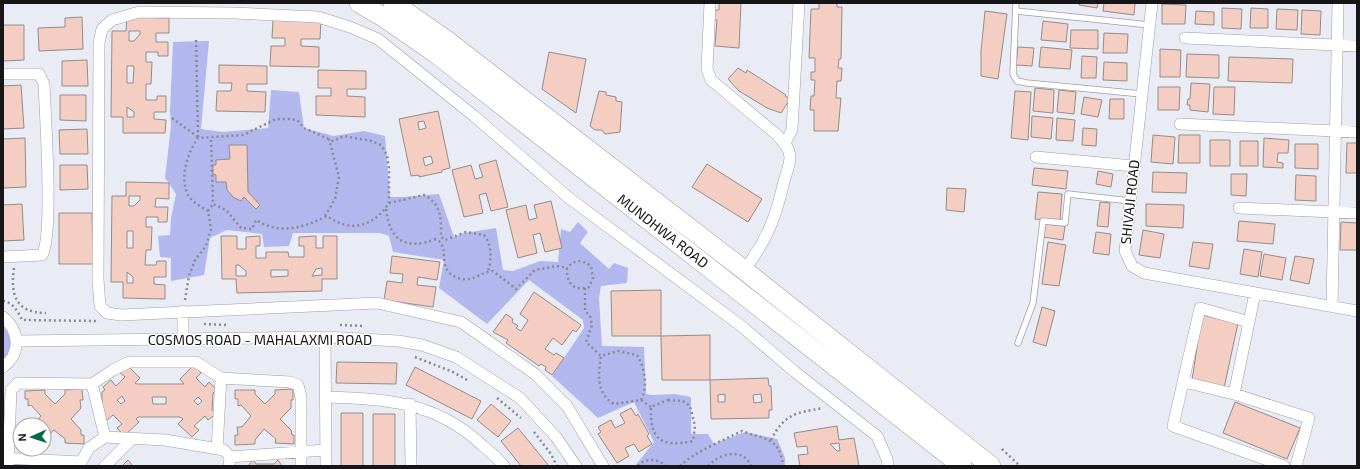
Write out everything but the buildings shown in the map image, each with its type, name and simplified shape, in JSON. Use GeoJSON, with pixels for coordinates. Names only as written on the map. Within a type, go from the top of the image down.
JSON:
{"type":"FeatureCollection","features":[{"type":"Feature","properties":{"kind":"highway","name":"MUNDHWA ROAD"},"geometry":{"type":"LineString","coordinates":[[359,3],[383,17],[435,53],[962,466]]}},
{"type":"Feature","properties":{"kind":"highway","name":"MUNDHWA ROAD"},"geometry":{"type":"LineString","coordinates":[[393,3],[445,39],[744,270],[991,466]]}},
{"type":"Feature","properties":{"kind":"highway"},"geometry":{"type":"LineString","coordinates":[[624,201],[635,186]]}},
{"type":"Feature","properties":{"kind":"street"},"geometry":{"type":"LineString","coordinates":[[710,3],[707,69],[711,80],[785,144],[790,157],[778,207],[769,232],[760,249],[744,270]]}},
{"type":"Feature","properties":{"kind":"street"},"geometry":{"type":"LineString","coordinates":[[785,144],[792,130],[799,3]]}},
{"type":"Feature","properties":{"kind":"street","name":"SHIVAJI ROAD"},"geometry":{"type":"LineString","coordinates":[[1152,3],[1125,252],[1132,266],[1144,273],[1357,311]]}},
{"type":"Feature","properties":{"kind":"street"},"geometry":{"type":"LineString","coordinates":[[1332,307],[1338,3]]}},
{"type":"Feature","properties":{"kind":"street"},"geometry":{"type":"LineString","coordinates":[[603,466],[567,406],[535,374],[461,322],[377,303],[121,315],[107,313],[100,306],[98,280],[98,51],[102,29],[112,20],[139,12],[318,17],[350,27],[378,39],[474,116],[569,198],[740,325],[877,436],[887,459],[888,466]]}},
{"type":"Feature","properties":{"kind":"street"},"geometry":{"type":"LineString","coordinates":[[1185,38],[1357,46]]}},
{"type":"Feature","properties":{"kind":"street"},"geometry":{"type":"LineString","coordinates":[[3,74],[39,74],[44,84],[48,208],[47,239],[45,250],[42,255],[3,257]]}},
{"type":"Feature","properties":{"kind":"street"},"geometry":{"type":"LineString","coordinates":[[1180,124],[1357,132]]}},
{"type":"Feature","properties":{"kind":"street"},"geometry":{"type":"LineString","coordinates":[[1036,157],[1134,166]]}},
{"type":"Feature","properties":{"kind":"street"},"geometry":{"type":"LineString","coordinates":[[1239,208],[1357,213]]}},
{"type":"Feature","properties":{"kind":"street"},"geometry":{"type":"LineString","coordinates":[[1234,394],[1255,293]]}},
{"type":"Feature","properties":{"kind":"street"},"geometry":{"type":"LineString","coordinates":[[1249,322],[1200,308],[1173,426],[1284,466]]}},
{"type":"Feature","properties":{"kind":"street"},"geometry":{"type":"LineString","coordinates":[[183,311],[183,339]]}},
{"type":"Feature","properties":{"kind":"street"},"geometry":{"type":"LineString","coordinates":[[3,317],[14,329],[17,341],[15,353],[10,361],[3,367]]}},
{"type":"Feature","properties":{"kind":"street"},"geometry":{"type":"LineString","coordinates":[[325,337],[326,466]]}},
{"type":"Feature","properties":{"kind":"street","name":"COSMOS ROAD - MAHALAXMI ROAD"},"geometry":{"type":"LineString","coordinates":[[17,341],[325,337],[398,341],[422,345],[456,357],[520,398],[556,437],[576,466]]}},
{"type":"Feature","properties":{"kind":"street"},"geometry":{"type":"LineString","coordinates":[[301,466],[301,452],[301,396],[298,385],[290,382],[221,378],[196,362],[129,362],[113,370],[92,384],[18,383],[11,390],[6,461],[81,464],[90,448],[105,437],[165,440],[224,450],[229,462],[301,452],[325,450]]}},
{"type":"Feature","properties":{"kind":"street"},"geometry":{"type":"LineString","coordinates":[[217,449],[221,378]]}},
{"type":"Feature","properties":{"kind":"street"},"geometry":{"type":"LineString","coordinates":[[1184,382],[1234,394],[1309,418],[1296,466]]}},
{"type":"Feature","properties":{"kind":"street"},"geometry":{"type":"LineString","coordinates":[[92,384],[105,437]]}},
{"type":"Feature","properties":{"kind":"street"},"geometry":{"type":"LineString","coordinates":[[326,397],[368,398],[410,404],[445,417],[474,437],[504,466]]}},
{"type":"Feature","properties":{"kind":"street"},"geometry":{"type":"LineString","coordinates":[[410,404],[410,466]]}},
{"type":"Feature","properties":{"kind":"street"},"geometry":{"type":"LineString","coordinates":[[105,466],[132,438]]}},
{"type":"Feature","properties":{"kind":"lane"},"geometry":{"type":"LineString","coordinates":[[1016,3],[1013,74],[1017,81],[1142,94]]}},
{"type":"Feature","properties":{"kind":"lane"},"geometry":{"type":"LineString","coordinates":[[1016,11],[1150,26]]}},
{"type":"Feature","properties":{"kind":"lane"},"geometry":{"type":"LineString","coordinates":[[1018,343],[1033,303],[1043,221],[1065,222],[1068,194],[1130,201]]}},
{"type":"Feature","properties":{"kind":"path"},"geometry":{"type":"LineString","coordinates":[[196,40],[198,138],[191,148],[185,170],[188,195],[195,203],[208,211]]}},
{"type":"Feature","properties":{"kind":"path"},"geometry":{"type":"LineString","coordinates":[[172,118],[198,138],[243,135],[276,119],[290,119],[296,120],[304,128],[332,141],[344,136],[371,141],[381,145],[387,155],[389,168],[389,203],[386,209],[377,218],[353,227],[338,224],[325,216]]}},
{"type":"Feature","properties":{"kind":"path"},"geometry":{"type":"LineString","coordinates":[[183,311],[189,276],[195,260],[206,246],[211,229],[208,211],[213,204],[211,137]]}},
{"type":"Feature","properties":{"kind":"path"},"geometry":{"type":"LineString","coordinates":[[213,204],[226,210],[241,228],[246,230],[252,229],[256,220],[271,227],[295,228],[308,225],[325,216],[335,199],[339,177],[329,139]]}},
{"type":"Feature","properties":{"kind":"path"},"geometry":{"type":"LineString","coordinates":[[389,203],[424,195],[433,200],[440,214],[441,237],[445,240],[466,232],[484,235],[489,241],[490,254],[488,271]]}},
{"type":"Feature","properties":{"kind":"path"},"geometry":{"type":"LineString","coordinates":[[386,209],[390,228],[396,236],[408,244],[421,243],[436,239],[441,241],[444,246],[444,262],[446,269],[454,276],[465,280],[471,280],[488,271],[494,271],[516,289],[536,270],[557,266],[566,268]]}},
{"type":"Feature","properties":{"kind":"path"},"geometry":{"type":"LineString","coordinates":[[577,261],[582,261],[591,266],[594,278],[589,287],[580,289],[572,286],[568,281],[566,268],[573,262],[577,261]]}},
{"type":"Feature","properties":{"kind":"path"},"geometry":{"type":"LineString","coordinates":[[15,264],[14,293],[22,306],[33,313],[46,313]]}},
{"type":"Feature","properties":{"kind":"path"},"geometry":{"type":"LineString","coordinates":[[585,288],[585,311],[592,319],[592,325],[586,342],[601,356]]}},
{"type":"Feature","properties":{"kind":"path"},"geometry":{"type":"LineString","coordinates":[[601,356],[618,351],[637,355],[641,362],[644,375],[644,395],[641,400]]}},
{"type":"Feature","properties":{"kind":"path"},"geometry":{"type":"LineString","coordinates":[[410,354],[453,372],[474,383]]}},
{"type":"Feature","properties":{"kind":"path"},"geometry":{"type":"LineString","coordinates":[[601,356],[598,375],[599,388],[610,402],[614,404],[641,400],[651,406]]}},
{"type":"Feature","properties":{"kind":"path"},"geometry":{"type":"LineString","coordinates":[[493,396],[527,422]]}},
{"type":"Feature","properties":{"kind":"path"},"geometry":{"type":"LineString","coordinates":[[668,400],[683,401],[690,406],[695,426],[693,441],[672,442],[659,439],[654,434],[651,426],[651,406],[668,400]]}},
{"type":"Feature","properties":{"kind":"path"},"geometry":{"type":"LineString","coordinates":[[771,440],[779,425],[789,417],[804,412],[837,405]]}},
{"type":"Feature","properties":{"kind":"path"},"geometry":{"type":"LineString","coordinates":[[531,429],[551,454],[557,466]]}},
{"type":"Feature","properties":{"kind":"path"},"geometry":{"type":"LineString","coordinates":[[680,466],[690,458],[714,444],[742,431],[771,440],[782,455],[783,466]]}},
{"type":"Feature","properties":{"kind":"path"},"geometry":{"type":"LineString","coordinates":[[1002,450],[1020,466]]}},
{"type":"Feature","properties":{"kind":"path"},"geometry":{"type":"LineString","coordinates":[[708,466],[719,457],[730,454],[739,454],[746,457],[751,466]]}},
{"type":"Feature","properties":{"kind":"path"},"geometry":{"type":"LineString","coordinates":[[638,466],[645,461],[652,460],[657,460],[666,466]]}},
{"type":"Feature","properties":{"kind":"shaded area"},"geometry":{"type":"Polygon","coordinates":[[[209,41],[201,129],[223,132],[268,128],[271,90],[299,92],[304,128],[334,136],[364,131],[385,136],[390,197],[439,194],[454,237],[464,233],[496,228],[503,270],[513,271],[540,261],[558,262],[561,229],[570,232],[578,222],[588,232],[580,243],[609,269],[614,263],[628,268],[627,283],[601,286],[599,298],[602,346],[644,347],[646,394],[675,394],[691,397],[691,434],[708,434],[714,444],[745,432],[777,439],[785,458],[785,466],[635,466],[654,442],[634,402],[598,418],[552,376],[584,328],[583,320],[529,280],[487,324],[439,288],[444,260],[393,252],[389,236],[380,233],[293,233],[289,246],[264,247],[262,234],[227,230],[210,238],[204,275],[171,281],[171,258],[160,257],[158,236],[170,235],[171,218],[176,194],[165,178],[171,126],[170,111],[173,42],[209,41]]]}},
{"type":"Feature","properties":{"kind":"shaded area"},"geometry":{"type":"Polygon","coordinates":[[[3,324],[10,337],[11,347],[7,356],[3,360],[3,324]]]}}]}
